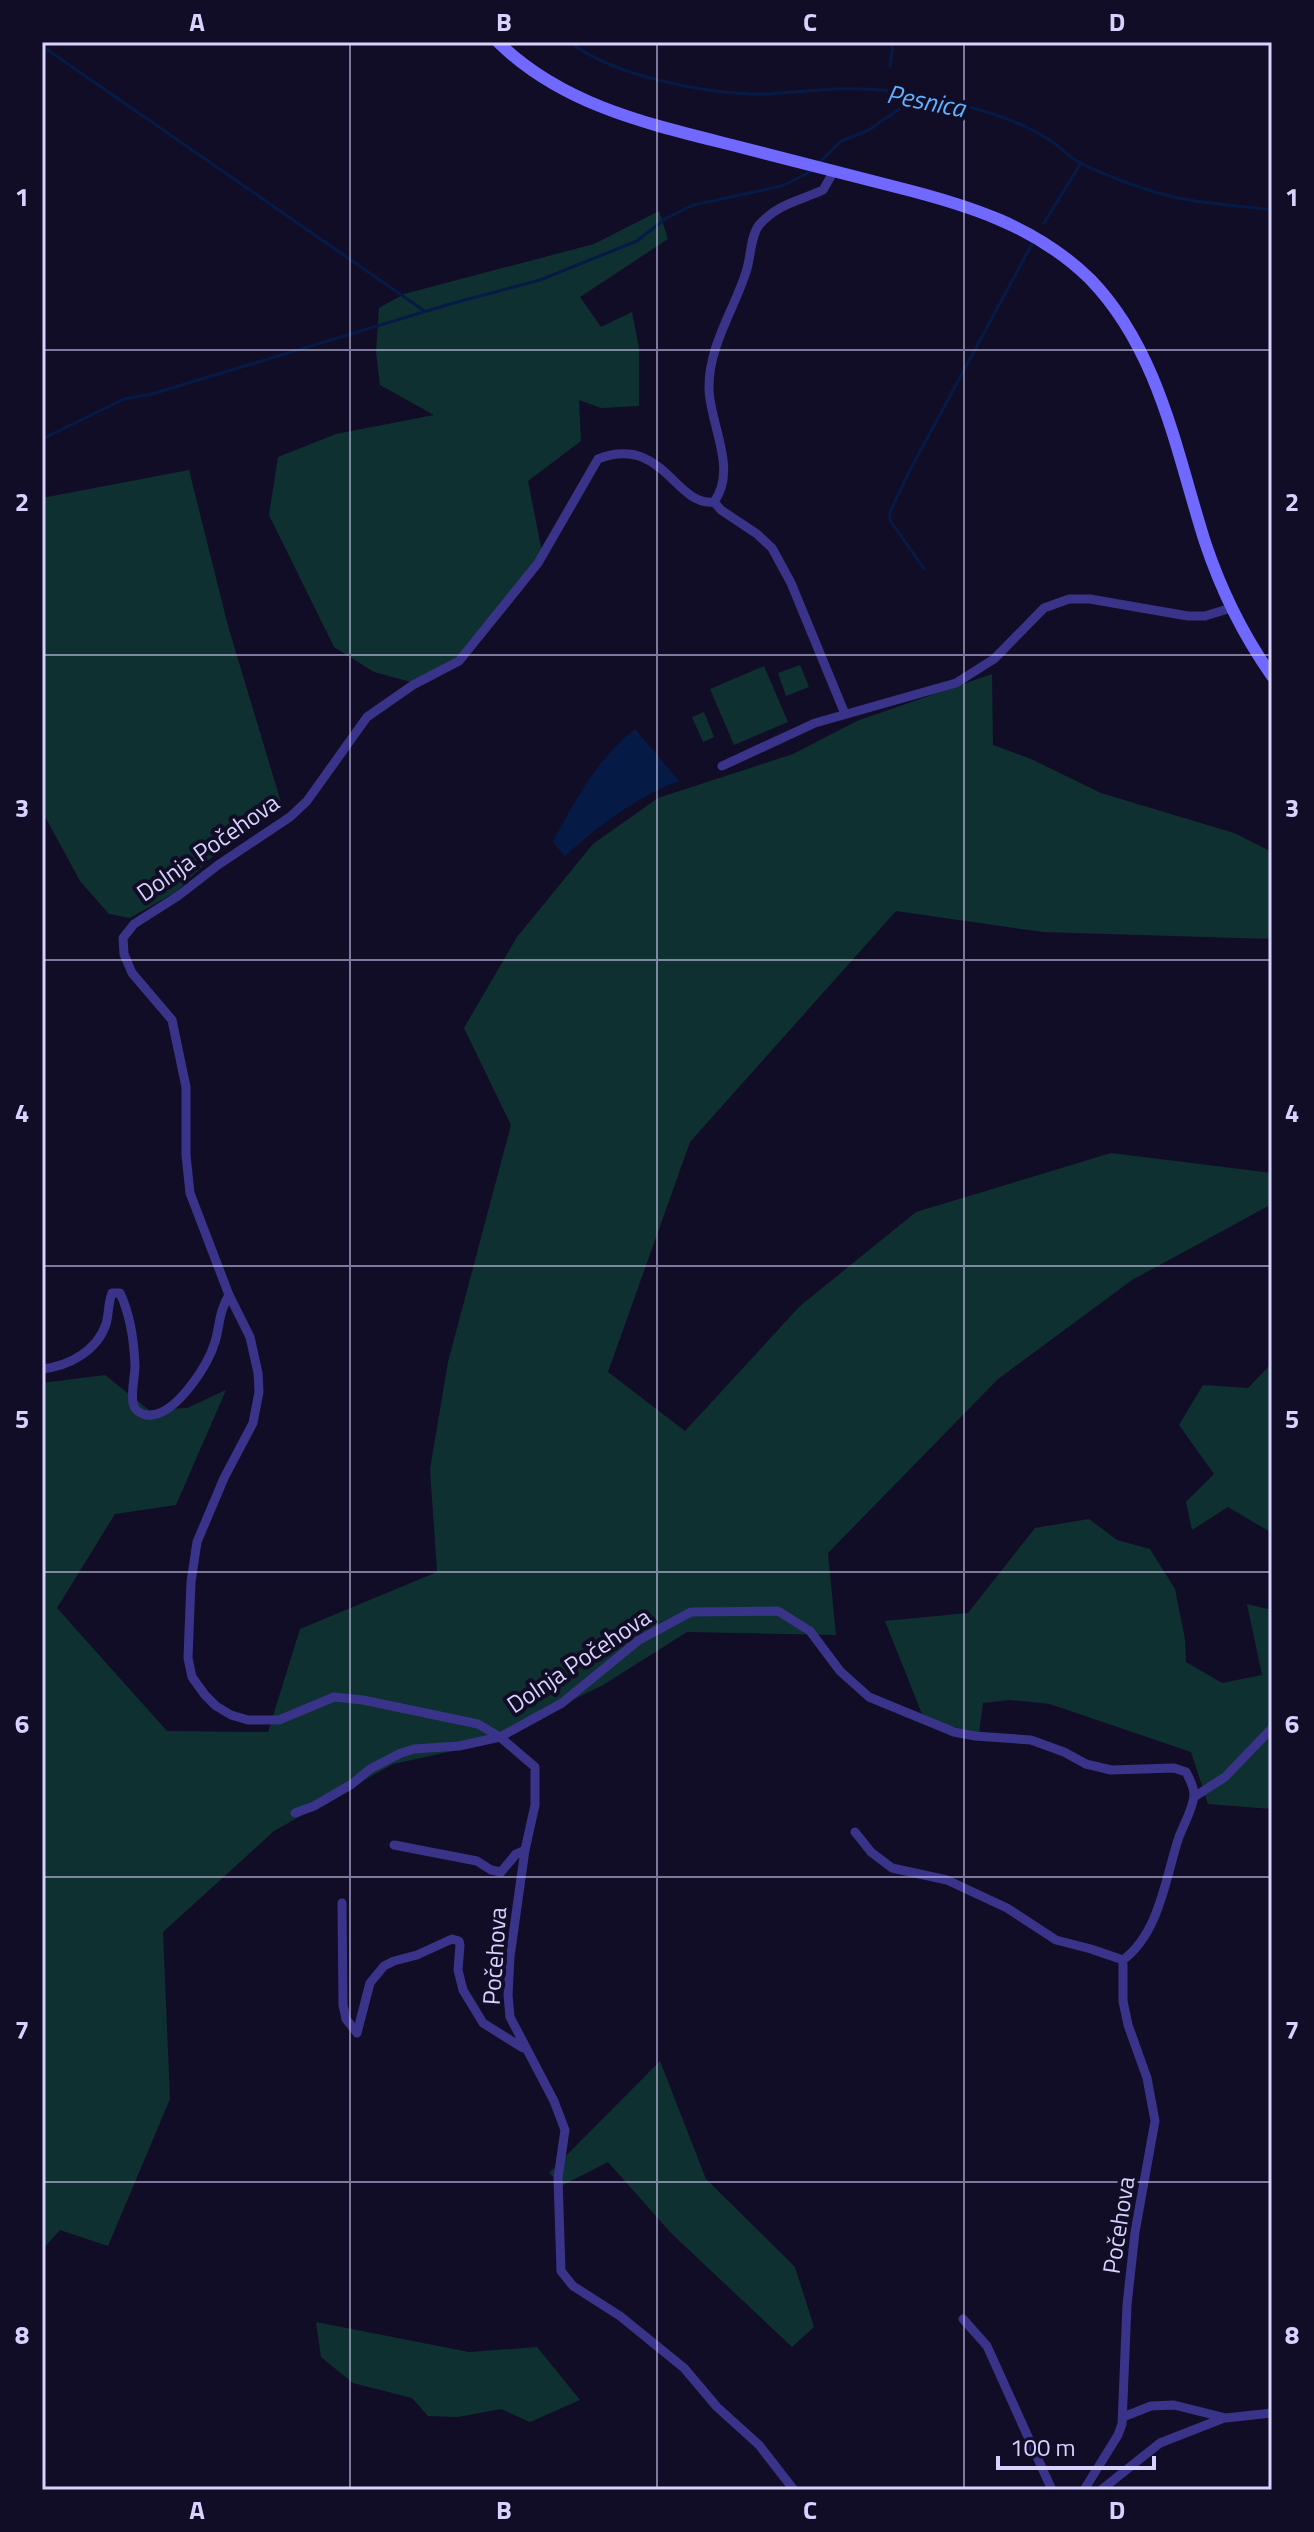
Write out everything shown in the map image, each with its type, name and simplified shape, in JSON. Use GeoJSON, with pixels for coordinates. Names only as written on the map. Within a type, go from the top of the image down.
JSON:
{"type":"FeatureCollection","features":[{"type":"Feature","properties":{"kind":"main road"},"geometry":{"type":"LineString","coordinates":[[498,42],[547,81],[603,109],[649,124],[949,201],[994,216],[1053,248],[1099,289],[1126,326],[1155,383],[1206,545],[1231,608],[1272,676]]}},
{"type":"Feature","properties":{"kind":"street"},"geometry":{"type":"LineString","coordinates":[[714,502],[723,471],[709,389],[711,370],[719,340],[747,269],[756,228],[779,207],[823,190],[827,169]]}},
{"type":"Feature","properties":{"kind":"street","name":"Dolnja Počehova"},"geometry":{"type":"LineString","coordinates":[[845,714],[791,583],[772,548],[714,502],[704,502],[659,466],[636,454],[614,453],[598,459],[538,563],[459,661],[413,685],[367,717],[307,801],[290,817],[134,924],[126,933],[124,954],[132,973],[172,1020],[186,1087],[186,1155],[190,1193],[229,1295],[250,1337],[259,1392],[253,1423],[224,1478],[197,1542],[191,1582],[188,1658],[192,1677],[216,1706],[248,1720],[279,1720],[334,1697],[478,1724],[500,1737],[562,1703],[639,1640],[691,1612],[778,1611],[810,1631],[840,1671],[869,1697],[954,1732],[1031,1740],[1086,1764],[1111,1770],[1174,1768],[1186,1772],[1194,1797]]}},
{"type":"Feature","properties":{"kind":"street"},"geometry":{"type":"LineString","coordinates":[[722,766],[815,723],[956,683],[994,659],[1044,608],[1069,599],[1090,599],[1188,616],[1205,616],[1231,608]]}},
{"type":"Feature","properties":{"kind":"street"},"geometry":{"type":"LineString","coordinates":[[42,1369],[71,1362],[99,1339],[107,1321],[112,1293],[120,1293],[130,1327],[135,1366],[135,1408],[140,1413],[150,1415],[163,1411],[186,1392],[206,1362],[215,1341],[220,1312],[229,1295]]}},
{"type":"Feature","properties":{"kind":"street"},"geometry":{"type":"LineString","coordinates":[[855,1832],[871,1852],[892,1868],[947,1880],[1007,1908],[1056,1940],[1123,1960],[1130,1955],[1151,1922],[1194,1797],[1208,1791],[1225,1777],[1272,1728]]}},
{"type":"Feature","properties":{"kind":"street"},"geometry":{"type":"LineString","coordinates":[[295,1813],[314,1806],[352,1784],[370,1769],[401,1753],[500,1737]]}},
{"type":"Feature","properties":{"kind":"street","name":"Počehova"},"geometry":{"type":"LineString","coordinates":[[500,1737],[535,1767],[537,1774],[508,1995],[510,2017],[554,2101],[565,2130],[558,2178],[562,2275],[573,2286],[620,2316],[684,2368],[717,2407],[759,2445],[794,2490]]}},
{"type":"Feature","properties":{"kind":"street","name":"Počehova"},"geometry":{"type":"LineString","coordinates":[[394,1845],[477,1861],[501,1872],[516,1854],[525,1850]]}},
{"type":"Feature","properties":{"kind":"street","name":"Počehova"},"geometry":{"type":"LineString","coordinates":[[342,1903],[343,2005],[346,2019],[357,2033],[370,1983],[384,1966],[452,1939],[459,1941],[460,1945],[458,1970],[463,1990],[483,2023],[518,2043],[533,2060]]}},
{"type":"Feature","properties":{"kind":"street","name":"Počehova"},"geometry":{"type":"LineString","coordinates":[[1084,2490],[1118,2435],[1123,2417],[1127,2305],[1135,2232],[1155,2121],[1147,2078],[1125,2013],[1123,1960]]}},
{"type":"Feature","properties":{"kind":"street"},"geometry":{"type":"LineString","coordinates":[[963,2319],[987,2346],[1052,2490]]}},
{"type":"Feature","properties":{"kind":"street"},"geometry":{"type":"LineString","coordinates":[[1123,2417],[1151,2406],[1174,2405],[1226,2418]]}},
{"type":"Feature","properties":{"kind":"street"},"geometry":{"type":"LineString","coordinates":[[1101,2490],[1160,2443],[1226,2418],[1272,2413]]}},
{"type":"Feature","properties":{"kind":"green space"},"geometry":{"type":"Polygon","coordinates":[[[659,211],[668,239],[580,297],[601,327],[632,312],[639,348],[639,406],[601,408],[579,400],[581,441],[528,481],[542,552],[457,658],[411,682],[374,672],[334,647],[269,515],[278,457],[336,434],[434,415],[380,385],[376,352],[379,308],[404,294],[594,244],[659,211]]]}},
{"type":"Feature","properties":{"kind":"green space"},"geometry":{"type":"Polygon","coordinates":[[[189,470],[228,626],[283,809],[212,857],[176,892],[130,918],[109,914],[80,881],[42,811],[42,498],[189,470]]]}},
{"type":"Feature","properties":{"kind":"green space"},"geometry":{"type":"Polygon","coordinates":[[[800,665],[809,687],[786,696],[778,673],[800,665]]]}},
{"type":"Feature","properties":{"kind":"green space"},"geometry":{"type":"Polygon","coordinates":[[[764,666],[788,722],[734,745],[710,689],[764,666]]]}},
{"type":"Feature","properties":{"kind":"green space"},"geometry":{"type":"Polygon","coordinates":[[[992,674],[993,745],[1031,759],[1101,793],[1234,833],[1272,852],[1272,939],[1043,932],[896,911],[690,1142],[608,1372],[685,1431],[800,1306],[916,1212],[1111,1153],[1272,1173],[1272,1204],[1132,1280],[998,1379],[828,1553],[836,1635],[687,1632],[603,1685],[481,1745],[393,1764],[274,1831],[163,1932],[170,2099],[108,2246],[60,2230],[42,2250],[42,1383],[105,1375],[149,1410],[187,1408],[226,1390],[176,1505],[115,1514],[57,1608],[167,1731],[268,1732],[300,1629],[437,1572],[430,1469],[448,1362],[511,1125],[464,1028],[517,937],[593,844],[658,798],[793,754],[857,721],[992,674]]]}},
{"type":"Feature","properties":{"kind":"green space"},"geometry":{"type":"Polygon","coordinates":[[[704,712],[714,737],[703,742],[692,717],[704,712]]]}},
{"type":"Feature","properties":{"kind":"green space"},"geometry":{"type":"Polygon","coordinates":[[[1272,1363],[1272,1533],[1228,1507],[1192,1530],[1186,1502],[1214,1474],[1179,1425],[1203,1385],[1248,1388],[1272,1363]]]}},
{"type":"Feature","properties":{"kind":"green space"},"geometry":{"type":"Polygon","coordinates":[[[1089,1519],[1117,1540],[1150,1549],[1175,1589],[1185,1639],[1186,1662],[1222,1683],[1262,1675],[1247,1604],[1272,1610],[1272,1809],[1208,1804],[1191,1752],[1050,1704],[1010,1700],[983,1703],[979,1733],[950,1726],[922,1714],[885,1621],[968,1613],[1035,1528],[1089,1519]]]}},
{"type":"Feature","properties":{"kind":"green space"},"geometry":{"type":"Polygon","coordinates":[[[660,2061],[706,2179],[795,2267],[814,2327],[792,2347],[671,2233],[608,2162],[563,2185],[549,2173],[660,2061]]]}},
{"type":"Feature","properties":{"kind":"green space"},"geometry":{"type":"Polygon","coordinates":[[[316,2322],[469,2352],[537,2347],[580,2400],[530,2422],[501,2409],[458,2417],[428,2416],[412,2398],[353,2383],[321,2357],[316,2322]]]}},
{"type":"Feature","properties":{"kind":"water"},"geometry":{"type":"Polygon","coordinates":[[[635,729],[679,781],[618,813],[565,856],[553,842],[570,811],[609,753],[635,729]]]}},
{"type":"Feature","properties":{"kind":"waterway","name":"Pesnica"},"geometry":{"type":"LineString","coordinates":[[570,42],[611,65],[664,82],[692,87],[767,94],[873,89],[950,102],[993,114],[1032,130],[1079,162],[1143,188],[1182,199],[1272,210]]}},
{"type":"Feature","properties":{"kind":"waterway"},"geometry":{"type":"LineString","coordinates":[[890,67],[893,42]]}},
{"type":"Feature","properties":{"kind":"waterway"},"geometry":{"type":"LineString","coordinates":[[42,46],[423,310]]}},
{"type":"Feature","properties":{"kind":"waterway"},"geometry":{"type":"LineString","coordinates":[[820,162],[841,141],[869,130],[918,96]]}},
{"type":"Feature","properties":{"kind":"waterway"},"geometry":{"type":"LineString","coordinates":[[1044,223],[1081,163]]}},
{"type":"Feature","properties":{"kind":"waterway"},"geometry":{"type":"LineString","coordinates":[[42,439],[124,399],[152,394],[540,280],[637,241],[665,219],[693,205],[782,186],[812,171]]}},
{"type":"Feature","properties":{"kind":"waterway"},"geometry":{"type":"LineString","coordinates":[[924,569],[890,520],[890,512],[1032,244]]}}]}
